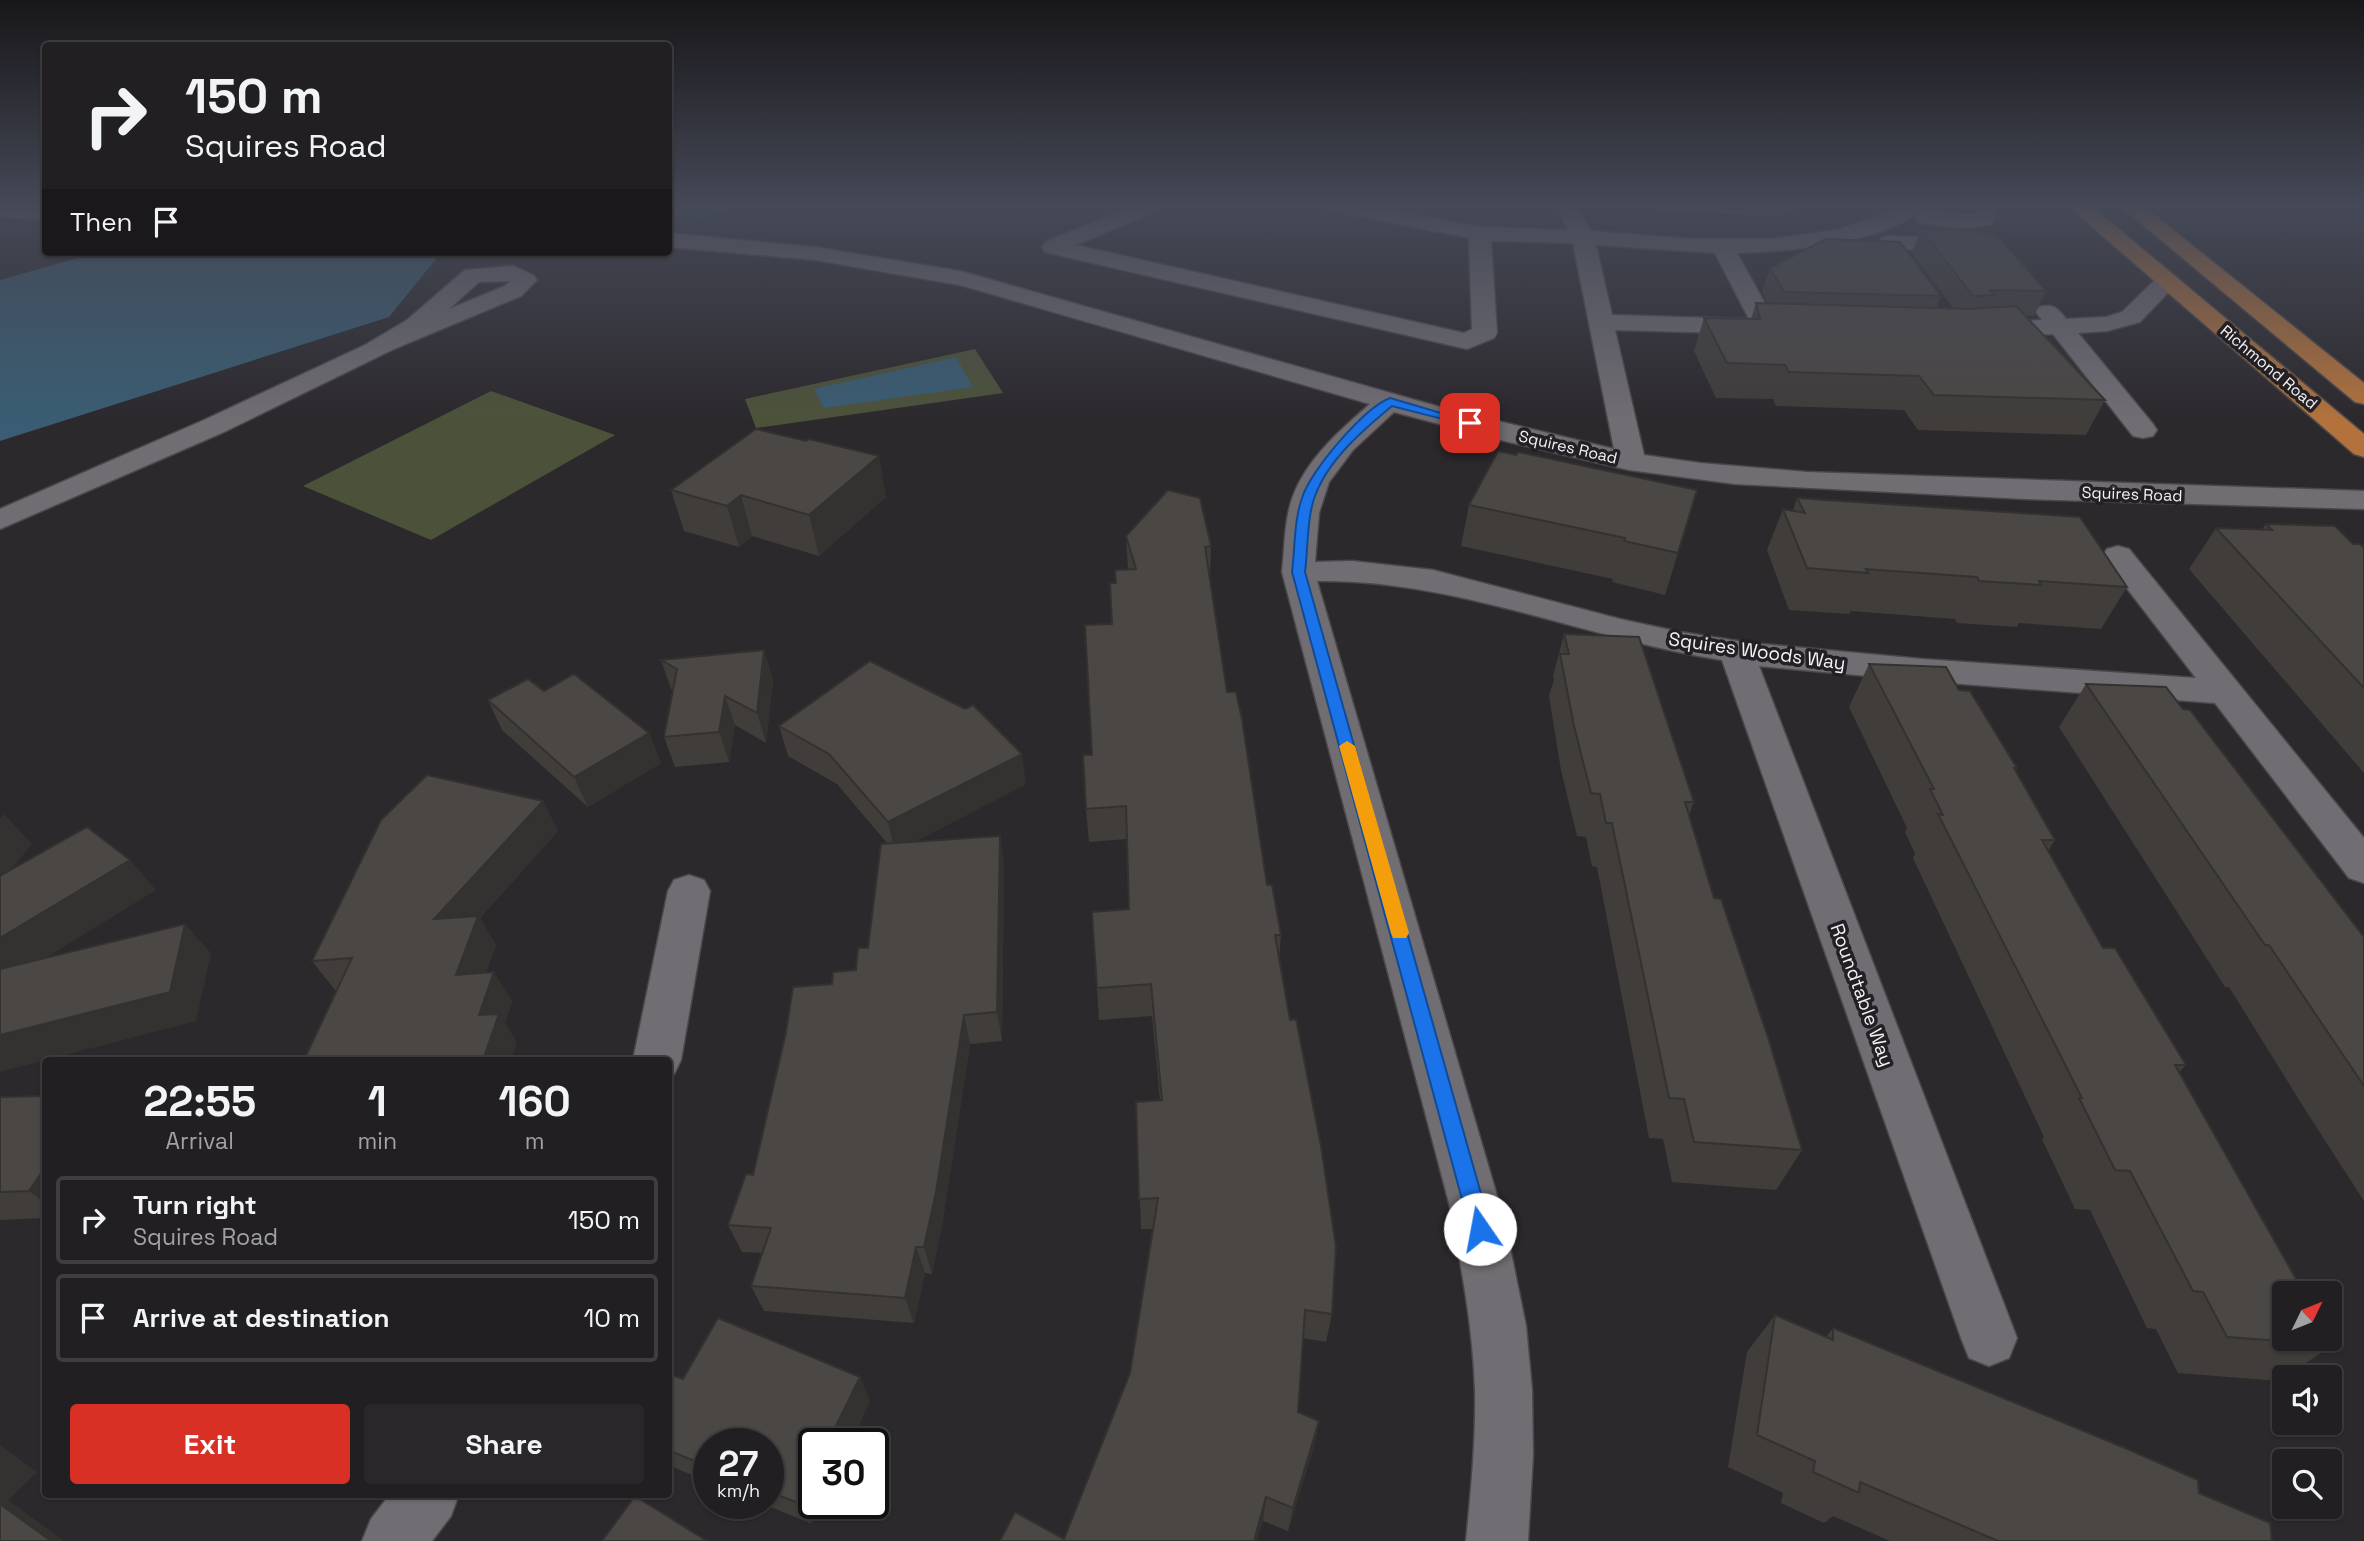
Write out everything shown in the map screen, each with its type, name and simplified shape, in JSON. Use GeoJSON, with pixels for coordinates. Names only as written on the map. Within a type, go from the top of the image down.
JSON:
{"type":"FeatureCollection","features":[{"type":"Feature","properties":{"kind":"highway","name":"Richmond Road"},"geometry":{"type":"LineString","coordinates":[[2162,277],[2360,441]]}},
{"type":"Feature","properties":{"kind":"highway","name":"Richmond Road"},"geometry":{"type":"LineString","coordinates":[[2217,277],[2364,396]]}},
{"type":"Feature","properties":{"kind":"street"},"geometry":{"type":"LineString","coordinates":[[387,343],[416,325],[471,277]]}},
{"type":"Feature","properties":{"kind":"street"},"geometry":{"type":"LineString","coordinates":[[0,520],[287,392],[387,343],[513,291],[524,280],[519,277]]}},
{"type":"Feature","properties":{"kind":"street","name":"Squires Road"},"geometry":{"type":"LineString","coordinates":[[950,277],[1255,360],[1390,402],[1550,443],[1696,472],[1767,478],[2071,492],[2364,500]]}},
{"type":"Feature","properties":{"kind":"street"},"geometry":{"type":"LineString","coordinates":[[1185,277],[1467,341],[1485,333],[1482,277]]}},
{"type":"Feature","properties":{"kind":"street"},"geometry":{"type":"LineString","coordinates":[[1591,277],[1630,461]]}},
{"type":"Feature","properties":{"kind":"street"},"geometry":{"type":"LineString","coordinates":[[1739,277],[1766,327]]}},
{"type":"Feature","properties":{"kind":"street"},"geometry":{"type":"LineString","coordinates":[[1967,331],[2108,324],[2131,317],[2167,281]]}},
{"type":"Feature","properties":{"kind":"street"},"geometry":{"type":"LineString","coordinates":[[2033,295],[2143,430]]}},
{"type":"Feature","properties":{"kind":"street"},"geometry":{"type":"LineString","coordinates":[[1601,322],[1793,327]]}},
{"type":"Feature","properties":{"kind":"street"},"geometry":{"type":"LineString","coordinates":[[1390,402],[1357,429],[1323,471],[1308,497],[1298,572],[1475,1203],[1491,1281],[1502,1369],[1504,1465],[1497,1541]]}},
{"type":"Feature","properties":{"kind":"street"},"geometry":{"type":"LineString","coordinates":[[2118,556],[2364,867]]}},
{"type":"Feature","properties":{"kind":"street","name":"Squires Woods Way"},"geometry":{"type":"LineString","coordinates":[[1298,572],[1352,571],[1433,580],[1618,629],[1736,652],[1922,670],[2052,677],[2223,692]]}},
{"type":"Feature","properties":{"kind":"street","name":"Roundtable Way"},"geometry":{"type":"LineString","coordinates":[[1736,652],[1989,1338]]}},
{"type":"Feature","properties":{"kind":"street"},"geometry":{"type":"LineString","coordinates":[[658,1057],[689,891]]}},
{"type":"Feature","properties":{"kind":"street"},"geometry":{"type":"LineString","coordinates":[[393,1541],[426,1498]]}},
{"type":"Feature","properties":{"kind":"green space"},"geometry":{"type":"Polygon","coordinates":[[[975,349],[1003,393],[756,428],[745,399],[975,349]]]}},
{"type":"Feature","properties":{"kind":"green space"},"geometry":{"type":"Polygon","coordinates":[[[491,391],[615,435],[431,540],[303,486],[491,391]]]}},
{"type":"Feature","properties":{"kind":"water"},"geometry":{"type":"Polygon","coordinates":[[[11,277],[421,277],[389,317],[0,441],[0,280],[11,277]]]}},
{"type":"Feature","properties":{"kind":"water"},"geometry":{"type":"Polygon","coordinates":[[[956,357],[973,387],[824,408],[814,389],[956,357]]]}},
{"type":"Feature","properties":{"kind":"building"},"geometry":{"type":"Polygon","coordinates":[[[1775,277],[1927,277],[1941,296],[1784,292],[1775,277]]]}},
{"type":"Feature","properties":{"kind":"building"},"geometry":{"type":"Polygon","coordinates":[[[1958,277],[2034,277],[2046,291],[1990,290],[1995,295],[1973,296],[1958,277]]]}},
{"type":"Feature","properties":{"kind":"building"},"geometry":{"type":"Polygon","coordinates":[[[1756,303],[1968,309],[2016,306],[2105,400],[1934,395],[1919,376],[1789,372],[1785,365],[1727,363],[1704,318],[1760,319],[1756,303]]]}},
{"type":"Feature","properties":{"kind":"building"},"geometry":{"type":"Polygon","coordinates":[[[756,429],[879,456],[809,515],[741,495],[727,506],[671,490],[756,429]]]}},
{"type":"Feature","properties":{"kind":"building"},"geometry":{"type":"Polygon","coordinates":[[[1498,451],[1516,455],[1518,452],[1697,490],[1678,553],[1624,541],[1625,538],[1469,505],[1498,451]]]}},
{"type":"Feature","properties":{"kind":"building"},"geometry":{"type":"Polygon","coordinates":[[[1168,490],[1200,498],[1211,546],[1205,547],[1227,692],[1236,692],[1242,719],[1267,885],[1272,885],[1281,935],[1275,935],[1290,1020],[1296,1019],[1321,1146],[1336,1247],[1332,1314],[1305,1310],[1298,1412],[1319,1421],[1293,1508],[1266,1497],[1254,1541],[1000,1541],[1015,1512],[1064,1539],[1130,1373],[1158,1198],[1139,1199],[1136,1102],[1162,1100],[1151,984],[1097,988],[1092,912],[1129,909],[1126,806],[1086,809],[1083,755],[1092,755],[1085,625],[1112,624],[1110,583],[1116,583],[1115,570],[1136,569],[1126,536],[1168,490]]]}},
{"type":"Feature","properties":{"kind":"building"},"geometry":{"type":"Polygon","coordinates":[[[1797,498],[2080,517],[2127,587],[2039,581],[2041,585],[1979,581],[1977,577],[1866,569],[1868,573],[1807,568],[1783,509],[1805,513],[1797,498]]]}},
{"type":"Feature","properties":{"kind":"building"},"geometry":{"type":"Polygon","coordinates":[[[2266,524],[2335,526],[2353,544],[2360,544],[2364,548],[2364,688],[2216,528],[2272,530],[2266,524]]]}},
{"type":"Feature","properties":{"kind":"building"},"geometry":{"type":"Polygon","coordinates":[[[1564,634],[1639,637],[1694,802],[1685,802],[1714,898],[1721,899],[1768,1037],[1802,1150],[1694,1142],[1684,1099],[1669,1098],[1612,823],[1606,823],[1600,794],[1591,793],[1574,726],[1560,654],[1569,654],[1564,634]]]}},
{"type":"Feature","properties":{"kind":"building"},"geometry":{"type":"Polygon","coordinates":[[[764,650],[757,713],[725,696],[719,732],[664,737],[677,669],[661,660],[764,650]]]}},
{"type":"Feature","properties":{"kind":"building"},"geometry":{"type":"Polygon","coordinates":[[[870,661],[965,709],[973,705],[1022,754],[888,822],[829,754],[779,726],[870,661]]]}},
{"type":"Feature","properties":{"kind":"building"},"geometry":{"type":"Polygon","coordinates":[[[1869,664],[1946,667],[1959,690],[1970,691],[2017,768],[2014,768],[2055,840],[2042,840],[2103,948],[2115,948],[2186,1065],[2175,1065],[2297,1281],[2272,1281],[2272,1340],[2227,1337],[2203,1292],[2193,1291],[2130,1171],[2115,1170],[2079,1098],[2082,1098],[1938,814],[1943,815],[1930,789],[1934,789],[1869,664]]]}},
{"type":"Feature","properties":{"kind":"building"},"geometry":{"type":"Polygon","coordinates":[[[574,674],[649,733],[574,777],[488,700],[528,679],[544,691],[574,674]]]}},
{"type":"Feature","properties":{"kind":"building"},"geometry":{"type":"Polygon","coordinates":[[[2086,684],[2166,687],[2183,709],[2190,710],[2364,937],[2364,1086],[2269,945],[2265,945],[2086,684]]]}},
{"type":"Feature","properties":{"kind":"building"},"geometry":{"type":"Polygon","coordinates":[[[427,775],[543,801],[434,919],[478,916],[456,975],[494,972],[479,1015],[499,1014],[484,1057],[305,1057],[352,958],[312,961],[381,820],[427,775]]]}},
{"type":"Feature","properties":{"kind":"building"},"geometry":{"type":"Polygon","coordinates":[[[87,827],[130,860],[0,938],[0,876],[87,827]]]}},
{"type":"Feature","properties":{"kind":"building"},"geometry":{"type":"Polygon","coordinates":[[[1000,836],[997,1012],[964,1015],[936,1192],[924,1247],[916,1247],[905,1298],[751,1286],[771,1228],[728,1225],[746,1174],[753,1175],[786,1032],[793,987],[832,984],[833,972],[856,970],[858,948],[868,948],[881,844],[1000,836]]]}},
{"type":"Feature","properties":{"kind":"building"},"geometry":{"type":"Polygon","coordinates":[[[185,924],[170,992],[0,1035],[0,969],[185,924]]]}},
{"type":"Feature","properties":{"kind":"building"},"geometry":{"type":"Polygon","coordinates":[[[42,1096],[42,1172],[29,1191],[0,1192],[0,1097],[42,1096]]]}},
{"type":"Feature","properties":{"kind":"building"},"geometry":{"type":"Polygon","coordinates":[[[1775,1315],[1833,1340],[1833,1328],[2198,1480],[2199,1493],[2270,1523],[2272,1541],[1998,1541],[1860,1482],[1859,1493],[1813,1472],[1815,1461],[1757,1435],[1775,1315]]]}},
{"type":"Feature","properties":{"kind":"building"},"geometry":{"type":"Polygon","coordinates":[[[718,1318],[860,1377],[835,1428],[798,1428],[798,1503],[784,1497],[784,1428],[693,1428],[693,1460],[672,1452],[672,1375],[683,1379],[718,1318]]]}},
{"type":"Feature","properties":{"kind":"building"},"geometry":{"type":"Polygon","coordinates":[[[634,1498],[638,1498],[707,1541],[602,1541],[634,1498]]]}},
{"type":"Feature","properties":{"kind":"building"},"geometry":{"type":"Polygon","coordinates":[[[0,1504],[51,1541],[0,1541],[0,1504]]]}},
{"type":"Feature","properties":{"kind":"slow traffic"},"geometry":{"type":"LineString","coordinates":[[1347,746],[1400,933]]}},
{"type":"Feature","properties":{"kind":"route"},"geometry":{"type":"LineString","coordinates":[[1470,423],[1390,402],[1357,429],[1323,471],[1308,497],[1298,572],[1475,1203],[1480,1229]]}}]}
